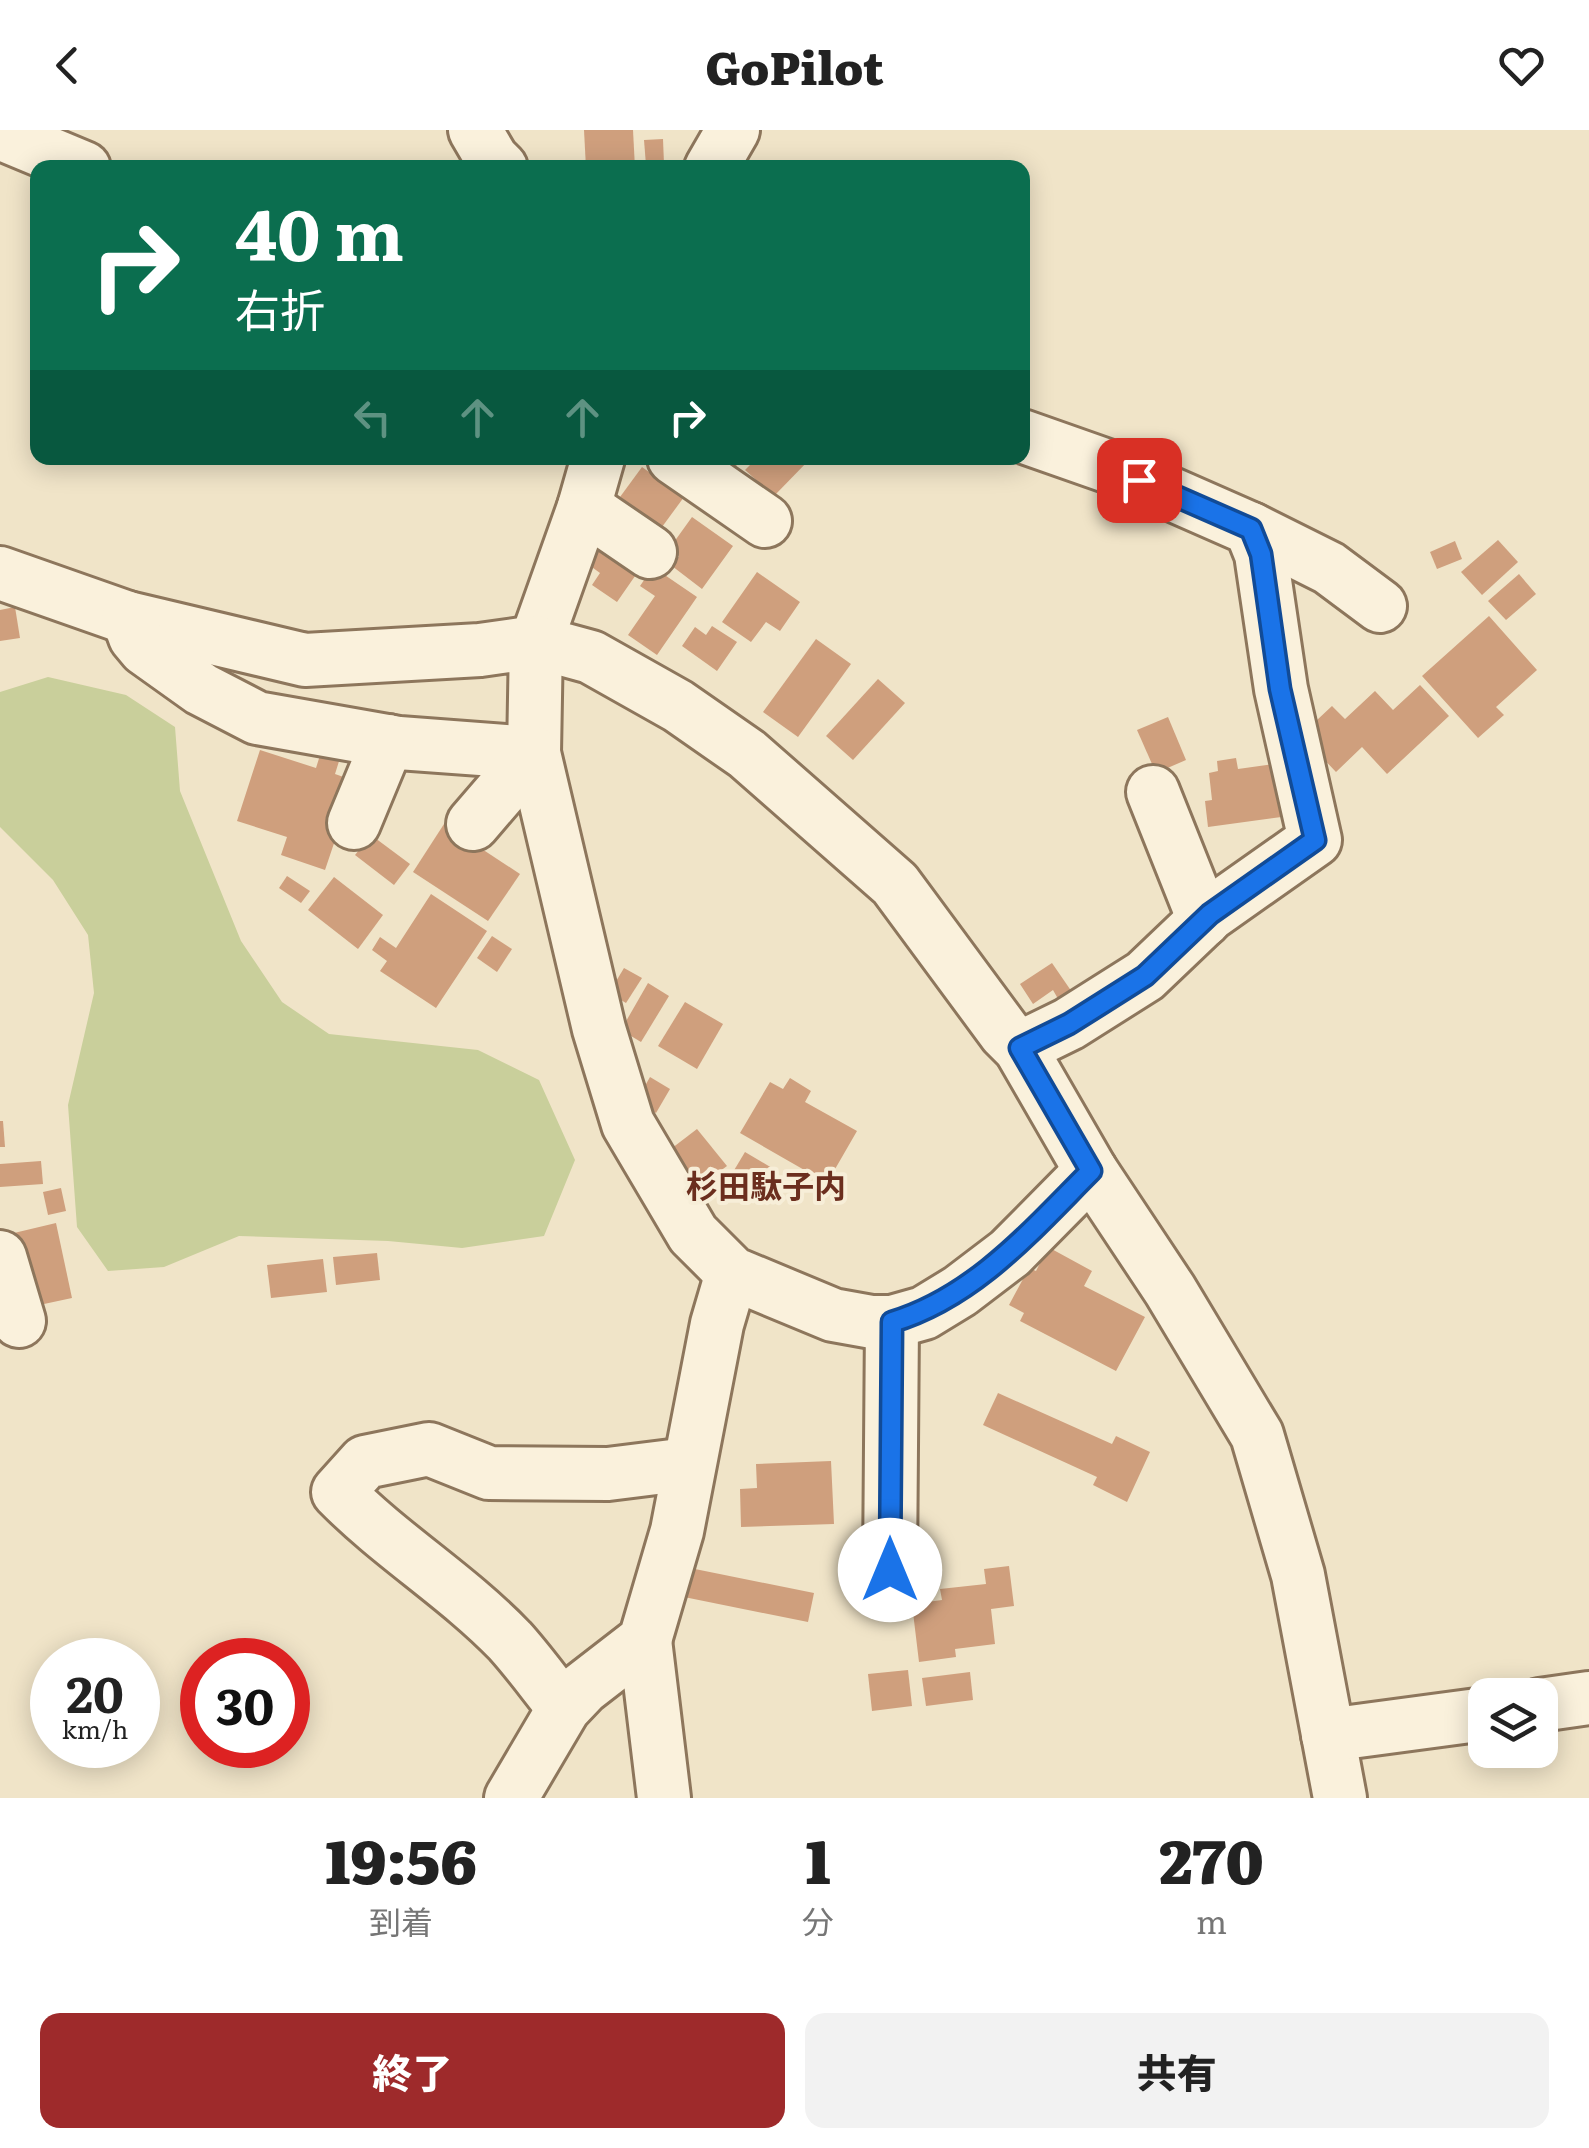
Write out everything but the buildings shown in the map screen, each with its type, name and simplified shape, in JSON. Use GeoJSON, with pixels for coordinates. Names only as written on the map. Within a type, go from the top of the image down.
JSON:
{"type":"FeatureCollection","features":[{"type":"Feature","properties":{"kind":"street"},"geometry":{"type":"LineString","coordinates":[[476,130],[493,160]]}},
{"type":"Feature","properties":{"kind":"street"},"geometry":{"type":"LineString","coordinates":[[715,160],[733,130]]}},
{"type":"Feature","properties":{"kind":"street"},"geometry":{"type":"LineString","coordinates":[[0,133],[65,160]]}},
{"type":"Feature","properties":{"kind":"street"},"geometry":{"type":"LineString","coordinates":[[1030,439],[1110,467],[1251,529],[1328,568],[1380,606]]}},
{"type":"Feature","properties":{"kind":"street"},"geometry":{"type":"LineString","coordinates":[[596,465],[536,642],[534,752],[594,1011],[628,1124],[693,1234],[732,1273],[833,1315],[892,1322],[924,1313],[985,1272],[1010,1253],[1091,1171]]}},
{"type":"Feature","properties":{"kind":"street"},"geometry":{"type":"LineString","coordinates":[[684,465],[766,521]]}},
{"type":"Feature","properties":{"kind":"street"},"geometry":{"type":"LineString","coordinates":[[584,507],[650,552]]}},
{"type":"Feature","properties":{"kind":"street"},"geometry":{"type":"LineString","coordinates":[[1020,1048],[1069,1024],[1145,976],[1204,920],[1315,840],[1280,689],[1261,554],[1251,529]]}},
{"type":"Feature","properties":{"kind":"street"},"geometry":{"type":"LineString","coordinates":[[0,574],[128,618],[305,660],[480,650],[536,642],[591,656],[678,706],[747,754],[895,884],[1005,1034],[1020,1048],[1091,1171],[1180,1306],[1256,1435],[1298,1575],[1340,1798]]}},
{"type":"Feature","properties":{"kind":"street"},"geometry":{"type":"LineString","coordinates":[[128,618],[145,649],[201,689],[257,718],[388,741],[534,752]]}},
{"type":"Feature","properties":{"kind":"street"},"geometry":{"type":"LineString","coordinates":[[354,824],[388,741]]}},
{"type":"Feature","properties":{"kind":"street"},"geometry":{"type":"LineString","coordinates":[[473,824],[534,752]]}},
{"type":"Feature","properties":{"kind":"street"},"geometry":{"type":"LineString","coordinates":[[1153,792],[1204,920]]}},
{"type":"Feature","properties":{"kind":"street"},"geometry":{"type":"LineString","coordinates":[[0,1257],[19,1321]]}},
{"type":"Feature","properties":{"kind":"street"},"geometry":{"type":"LineString","coordinates":[[664,1798],[645,1640],[677,1531],[716,1324],[732,1273]]}},
{"type":"Feature","properties":{"kind":"street"},"geometry":{"type":"LineString","coordinates":[[890,1570],[892,1322]]}},
{"type":"Feature","properties":{"kind":"street"},"geometry":{"type":"LineString","coordinates":[[564,1708],[510,1642],[460,1596],[375,1530],[338,1492],[364,1462],[429,1449],[489,1472],[608,1474],[688,1464]]}},
{"type":"Feature","properties":{"kind":"street"},"geometry":{"type":"LineString","coordinates":[[511,1798],[564,1708],[583,1688],[645,1640]]}},
{"type":"Feature","properties":{"kind":"street"},"geometry":{"type":"LineString","coordinates":[[1558,1703],[1589,1698]]}},
{"type":"Feature","properties":{"kind":"street"},"geometry":{"type":"LineString","coordinates":[[1328,1735],[1468,1716]]}},
{"type":"Feature","properties":{"kind":"green space"},"geometry":{"type":"Polygon","coordinates":[[[48,677],[126,695],[175,727],[180,791],[241,941],[282,1002],[329,1034],[478,1050],[539,1080],[575,1160],[544,1236],[462,1248],[388,1241],[239,1236],[164,1267],[108,1271],[77,1227],[68,1105],[94,993],[88,935],[53,880],[0,827],[0,692],[48,677]]]}},
{"type":"Feature","properties":{"kind":"district","name":"杉田駄子内"},"geometry":{"type":"Point","coordinates":[766,1184]}},
{"type":"Feature","properties":{"kind":"route"},"geometry":{"type":"LineString","coordinates":[[890,1570],[892,1322],[924,1313],[960,1291],[1010,1253],[1091,1171],[1020,1048],[1069,1024],[1145,976],[1210,914],[1315,840],[1280,689],[1261,554],[1251,529],[1139,480]]}}]}
